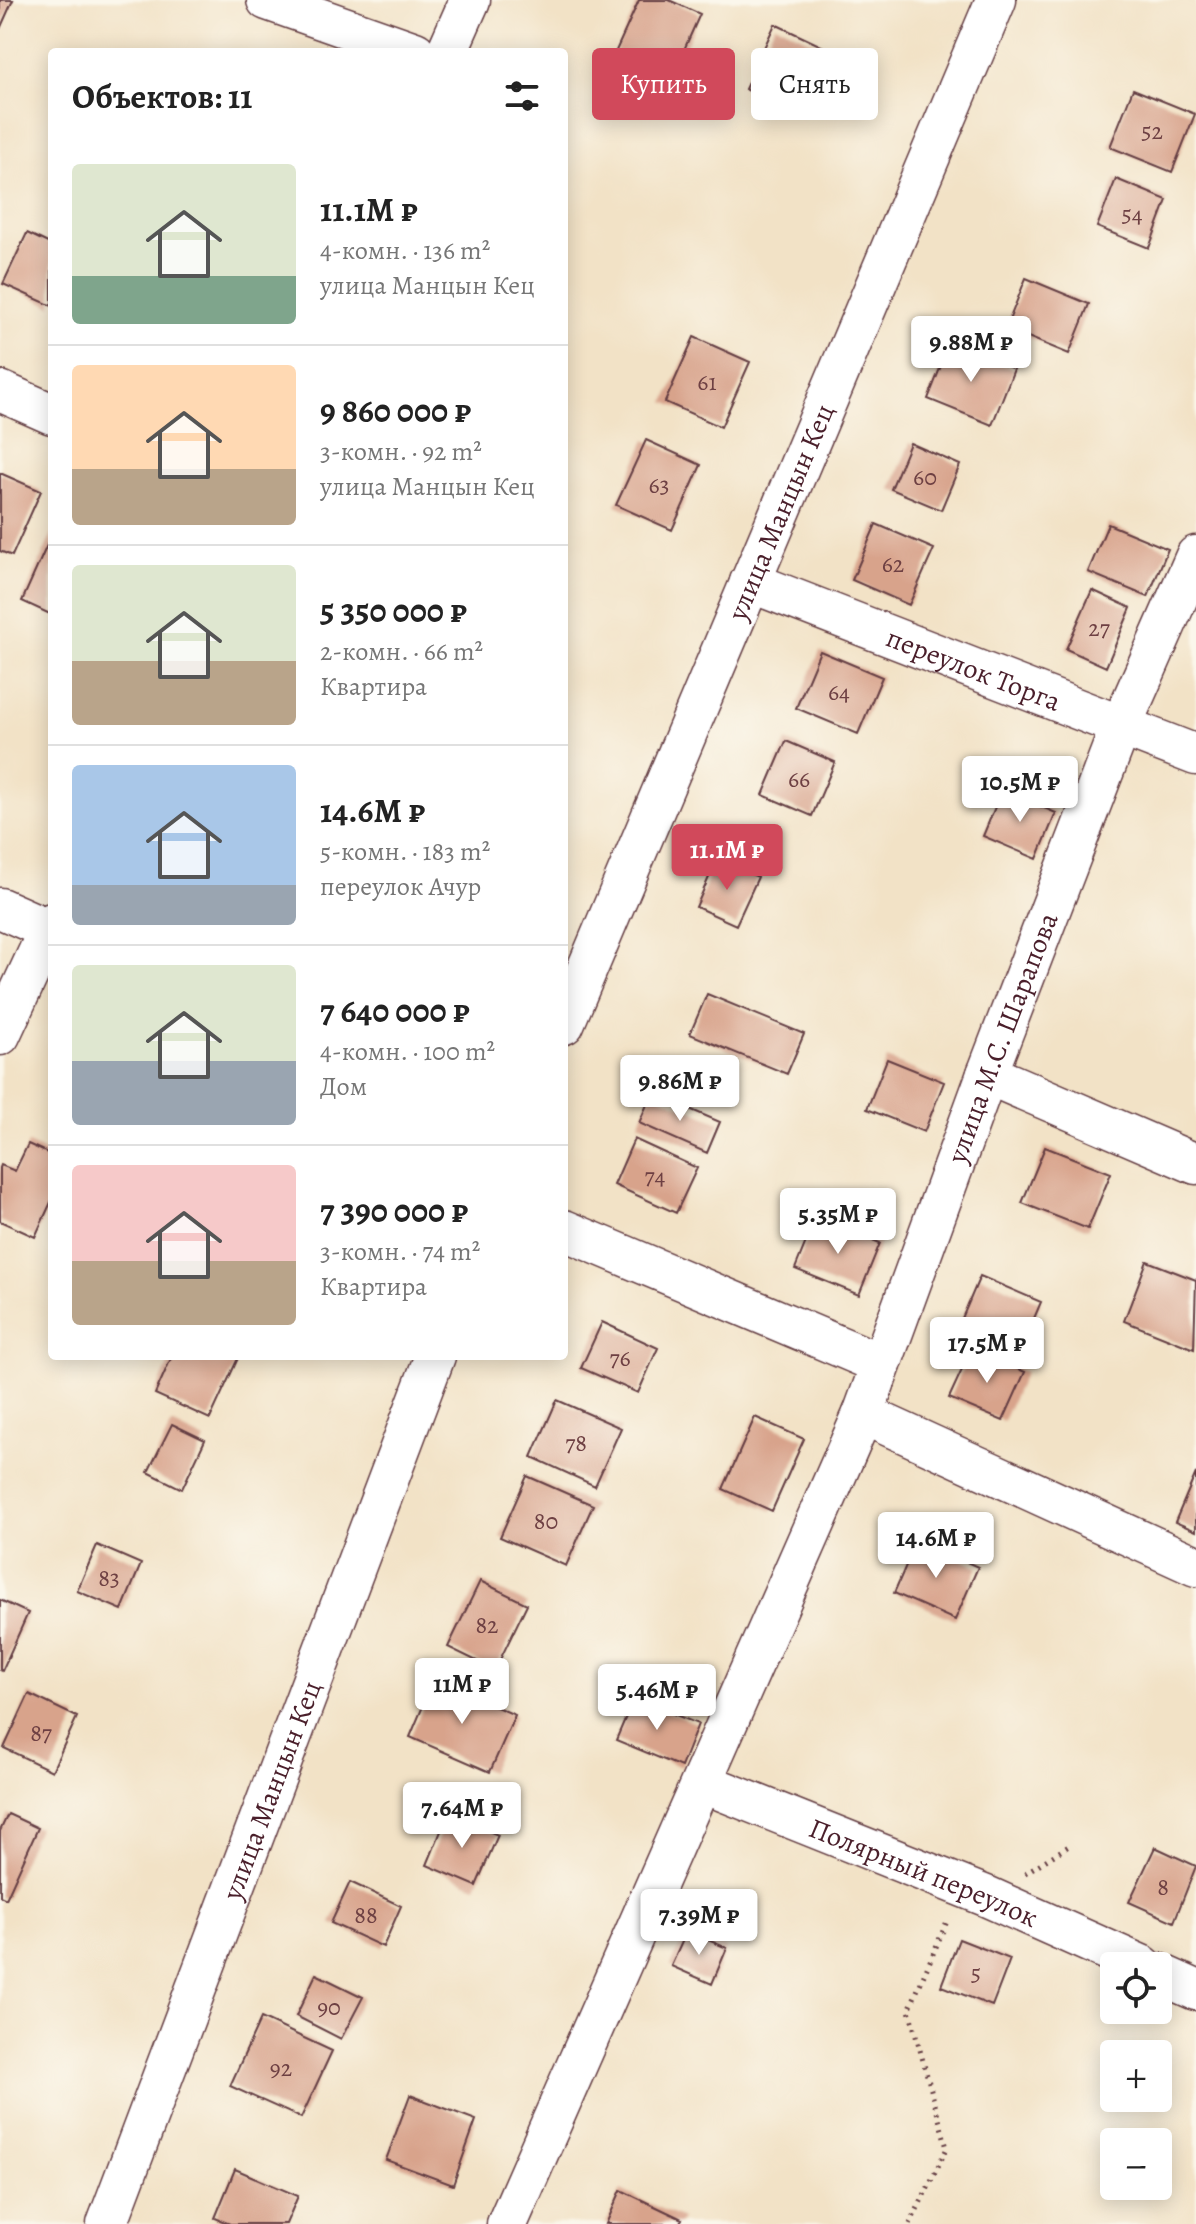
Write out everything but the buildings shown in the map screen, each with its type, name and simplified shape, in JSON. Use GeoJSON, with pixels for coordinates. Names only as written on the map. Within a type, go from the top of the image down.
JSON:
{"type":"FeatureCollection","features":[{"type":"Feature","properties":{"kind":"street"},"geometry":{"type":"LineString","coordinates":[[267,0],[404,48]]}},
{"type":"Feature","properties":{"kind":"street"},"geometry":{"type":"LineString","coordinates":[[449,48],[470,0]]}},
{"type":"Feature","properties":{"kind":"street","name":"улица Манцын Кец"},"geometry":{"type":"LineString","coordinates":[[568,1014],[996,0]]}},
{"type":"Feature","properties":{"kind":"street"},"geometry":{"type":"LineString","coordinates":[[0,391],[48,412]]}},
{"type":"Feature","properties":{"kind":"street","name":"улица М.С. Шарапова"},"geometry":{"type":"LineString","coordinates":[[507,2224],[863,1414],[987,1074],[1121,726],[1196,556]]}},
{"type":"Feature","properties":{"kind":"street","name":"переулок Торга"},"geometry":{"type":"LineString","coordinates":[[750,582],[1196,755]]}},
{"type":"Feature","properties":{"kind":"street"},"geometry":{"type":"LineString","coordinates":[[0,908],[48,927]]}},
{"type":"Feature","properties":{"kind":"street"},"geometry":{"type":"LineString","coordinates":[[0,1035],[48,934]]}},
{"type":"Feature","properties":{"kind":"street"},"geometry":{"type":"LineString","coordinates":[[987,1074],[1196,1164]]}},
{"type":"Feature","properties":{"kind":"street"},"geometry":{"type":"LineString","coordinates":[[568,1232],[881,1364]]}},
{"type":"Feature","properties":{"kind":"street","name":"улица Манцын Кец"},"geometry":{"type":"LineString","coordinates":[[107,2224],[433,1360]]}},
{"type":"Feature","properties":{"kind":"street"},"geometry":{"type":"LineString","coordinates":[[863,1414],[1196,1566]]}},
{"type":"Feature","properties":{"kind":"street","name":"Полярный переулок"},"geometry":{"type":"LineString","coordinates":[[703,1783],[986,1896],[1112,1952]]}},
{"type":"Feature","properties":{"kind":"street"},"geometry":{"type":"LineString","coordinates":[[1172,1979],[1196,1990]]}},
{"type":"Feature","properties":{"kind":"path"},"geometry":{"type":"LineString","coordinates":[[910,2224],[947,2148],[909,2010],[946,1920],[1072,1844]]}}]}
